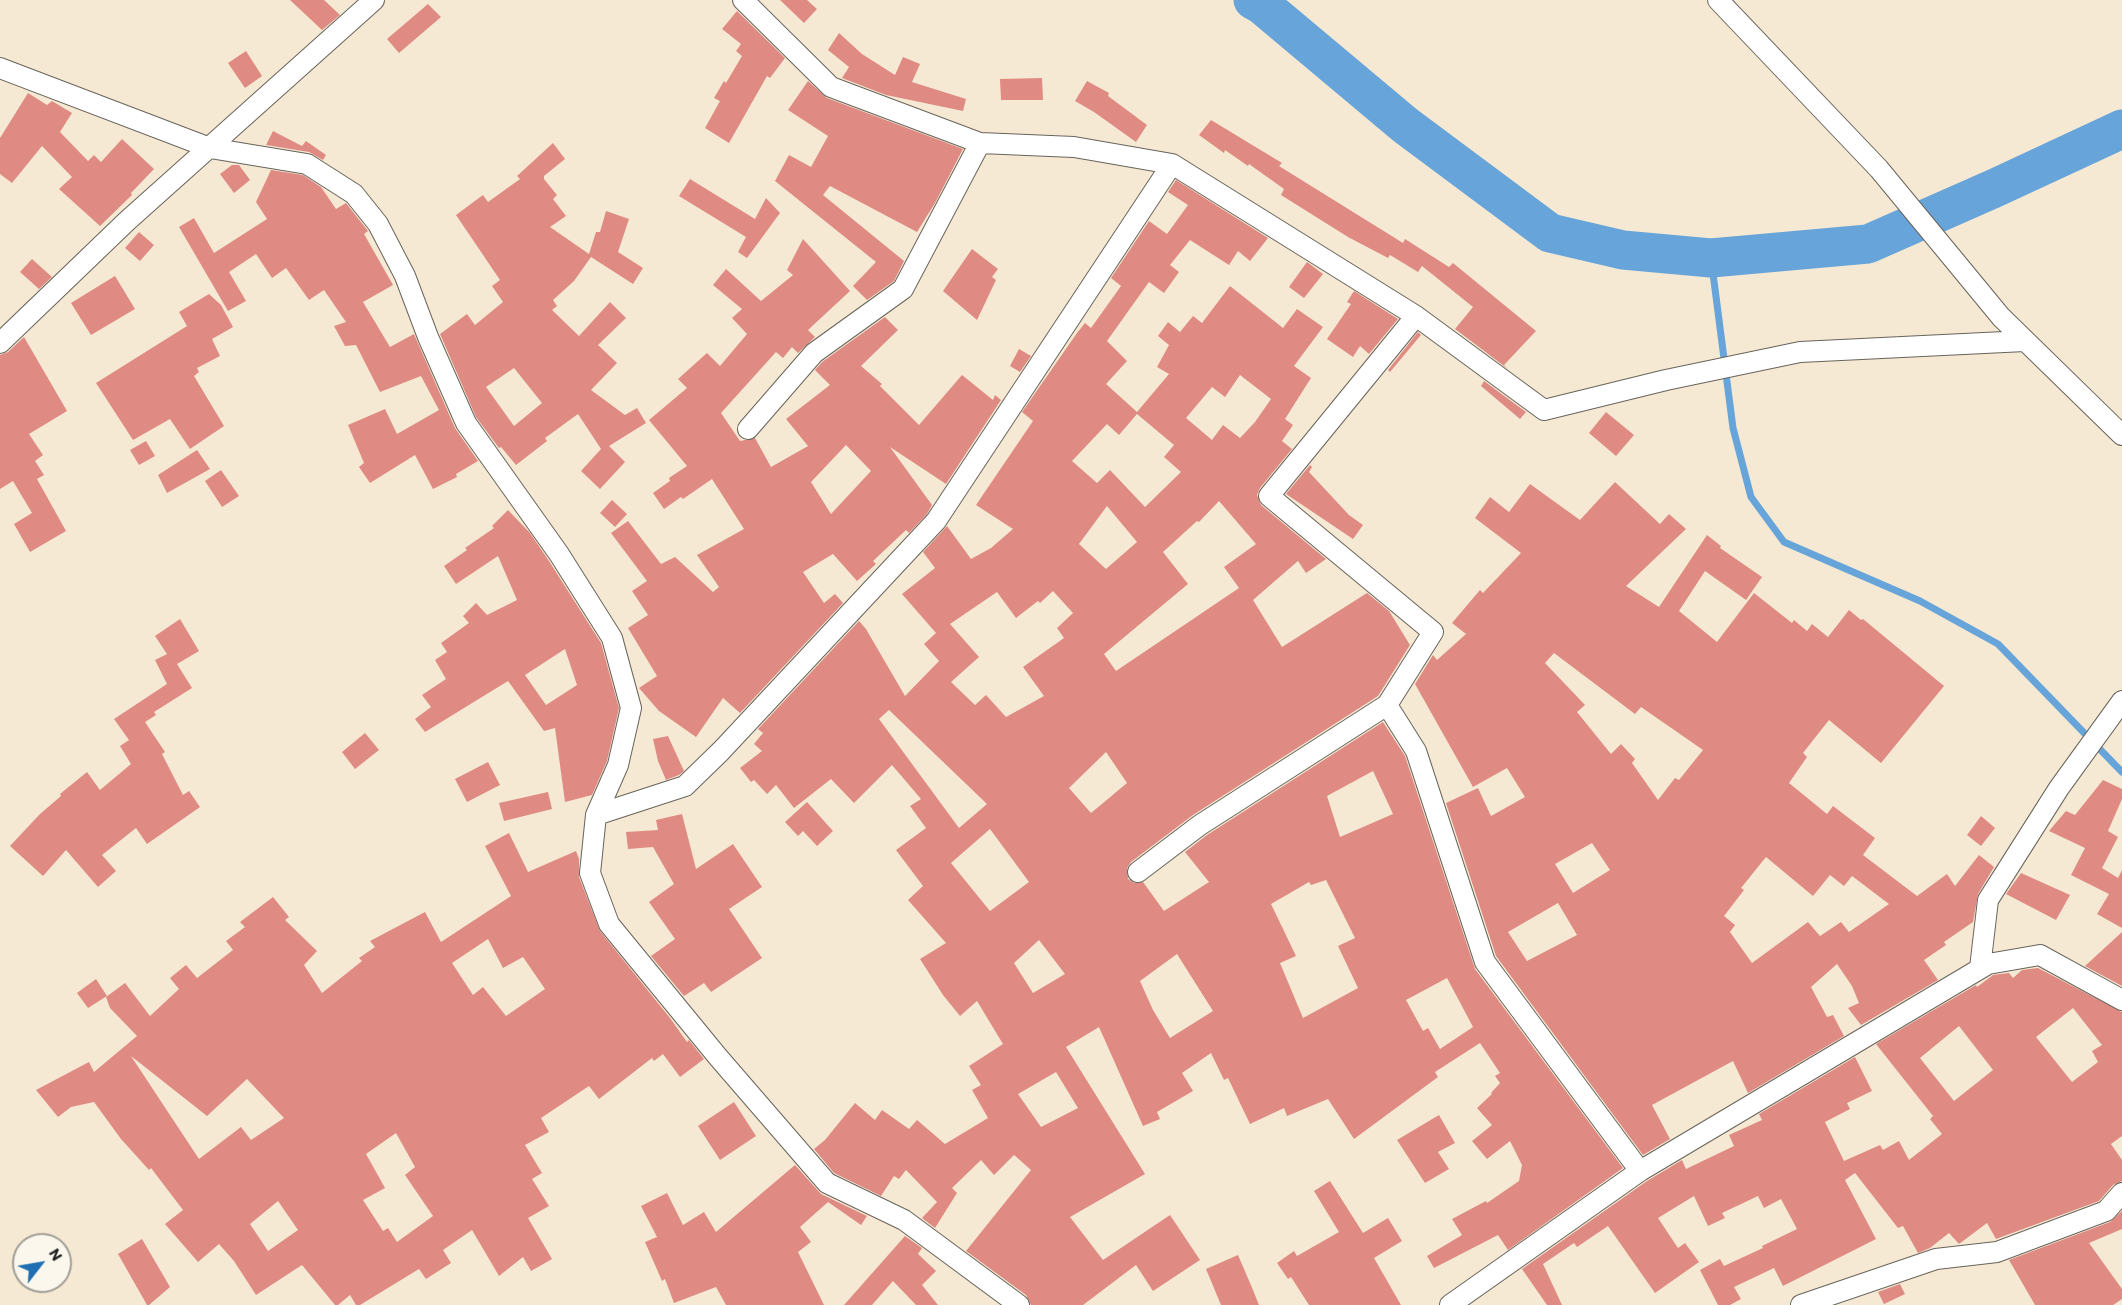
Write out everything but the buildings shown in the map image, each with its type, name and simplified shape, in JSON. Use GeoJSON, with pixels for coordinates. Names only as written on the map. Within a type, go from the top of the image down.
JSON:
{"type":"FeatureCollection","features":[{"type":"Feature","properties":{"kind":"street"},"geometry":{"type":"LineString","coordinates":[[0,343],[127,220],[374,0]]}},
{"type":"Feature","properties":{"kind":"street"},"geometry":{"type":"LineString","coordinates":[[743,0],[831,87],[980,143],[1074,147],[1172,164],[1416,316],[1544,410],[1666,380],[1800,352],[2025,341]]}},
{"type":"Feature","properties":{"kind":"street"},"geometry":{"type":"LineString","coordinates":[[1718,0],[1879,169],[2001,317],[2122,435]]}},
{"type":"Feature","properties":{"kind":"street"},"geometry":{"type":"LineString","coordinates":[[0,68],[210,148],[308,164],[354,194],[378,225],[405,276],[428,337],[466,423],[559,554],[612,638],[631,708],[618,765],[596,815],[590,873],[609,924],[827,1183],[904,1220],[1018,1305]]}},
{"type":"Feature","properties":{"kind":"street"},"geometry":{"type":"LineString","coordinates":[[748,429],[814,353],[903,289],[980,143]]}},
{"type":"Feature","properties":{"kind":"street"},"geometry":{"type":"LineString","coordinates":[[596,815],[684,786],[722,752],[936,521],[1172,164]]}},
{"type":"Feature","properties":{"kind":"street"},"geometry":{"type":"LineString","coordinates":[[1138,873],[1200,825],[1387,705],[1433,632],[1269,496],[1416,316]]}},
{"type":"Feature","properties":{"kind":"street"},"geometry":{"type":"LineString","coordinates":[[1980,968],[1988,900],[2059,788],[2122,701]]}},
{"type":"Feature","properties":{"kind":"street"},"geometry":{"type":"LineString","coordinates":[[1387,705],[1416,751],[1485,962],[1640,1171]]}},
{"type":"Feature","properties":{"kind":"street"},"geometry":{"type":"LineString","coordinates":[[1450,1305],[1640,1171],[1988,963],[2040,955],[2122,1000]]}},
{"type":"Feature","properties":{"kind":"street"},"geometry":{"type":"LineString","coordinates":[[1800,1305],[1936,1259],[1997,1252],[2106,1210],[2122,1193]]}},
{"type":"Feature","properties":{"kind":"waterway"},"geometry":{"type":"LineString","coordinates":[[1253,0],[1262,5],[1405,125],[1550,233],[1623,250],[1711,258],[1868,244],[2122,129]]}},
{"type":"Feature","properties":{"kind":"waterway"},"geometry":{"type":"LineString","coordinates":[[1711,258],[1733,428],[1751,497],[1784,542],[1920,601],[1998,644],[2122,772]]}}]}
